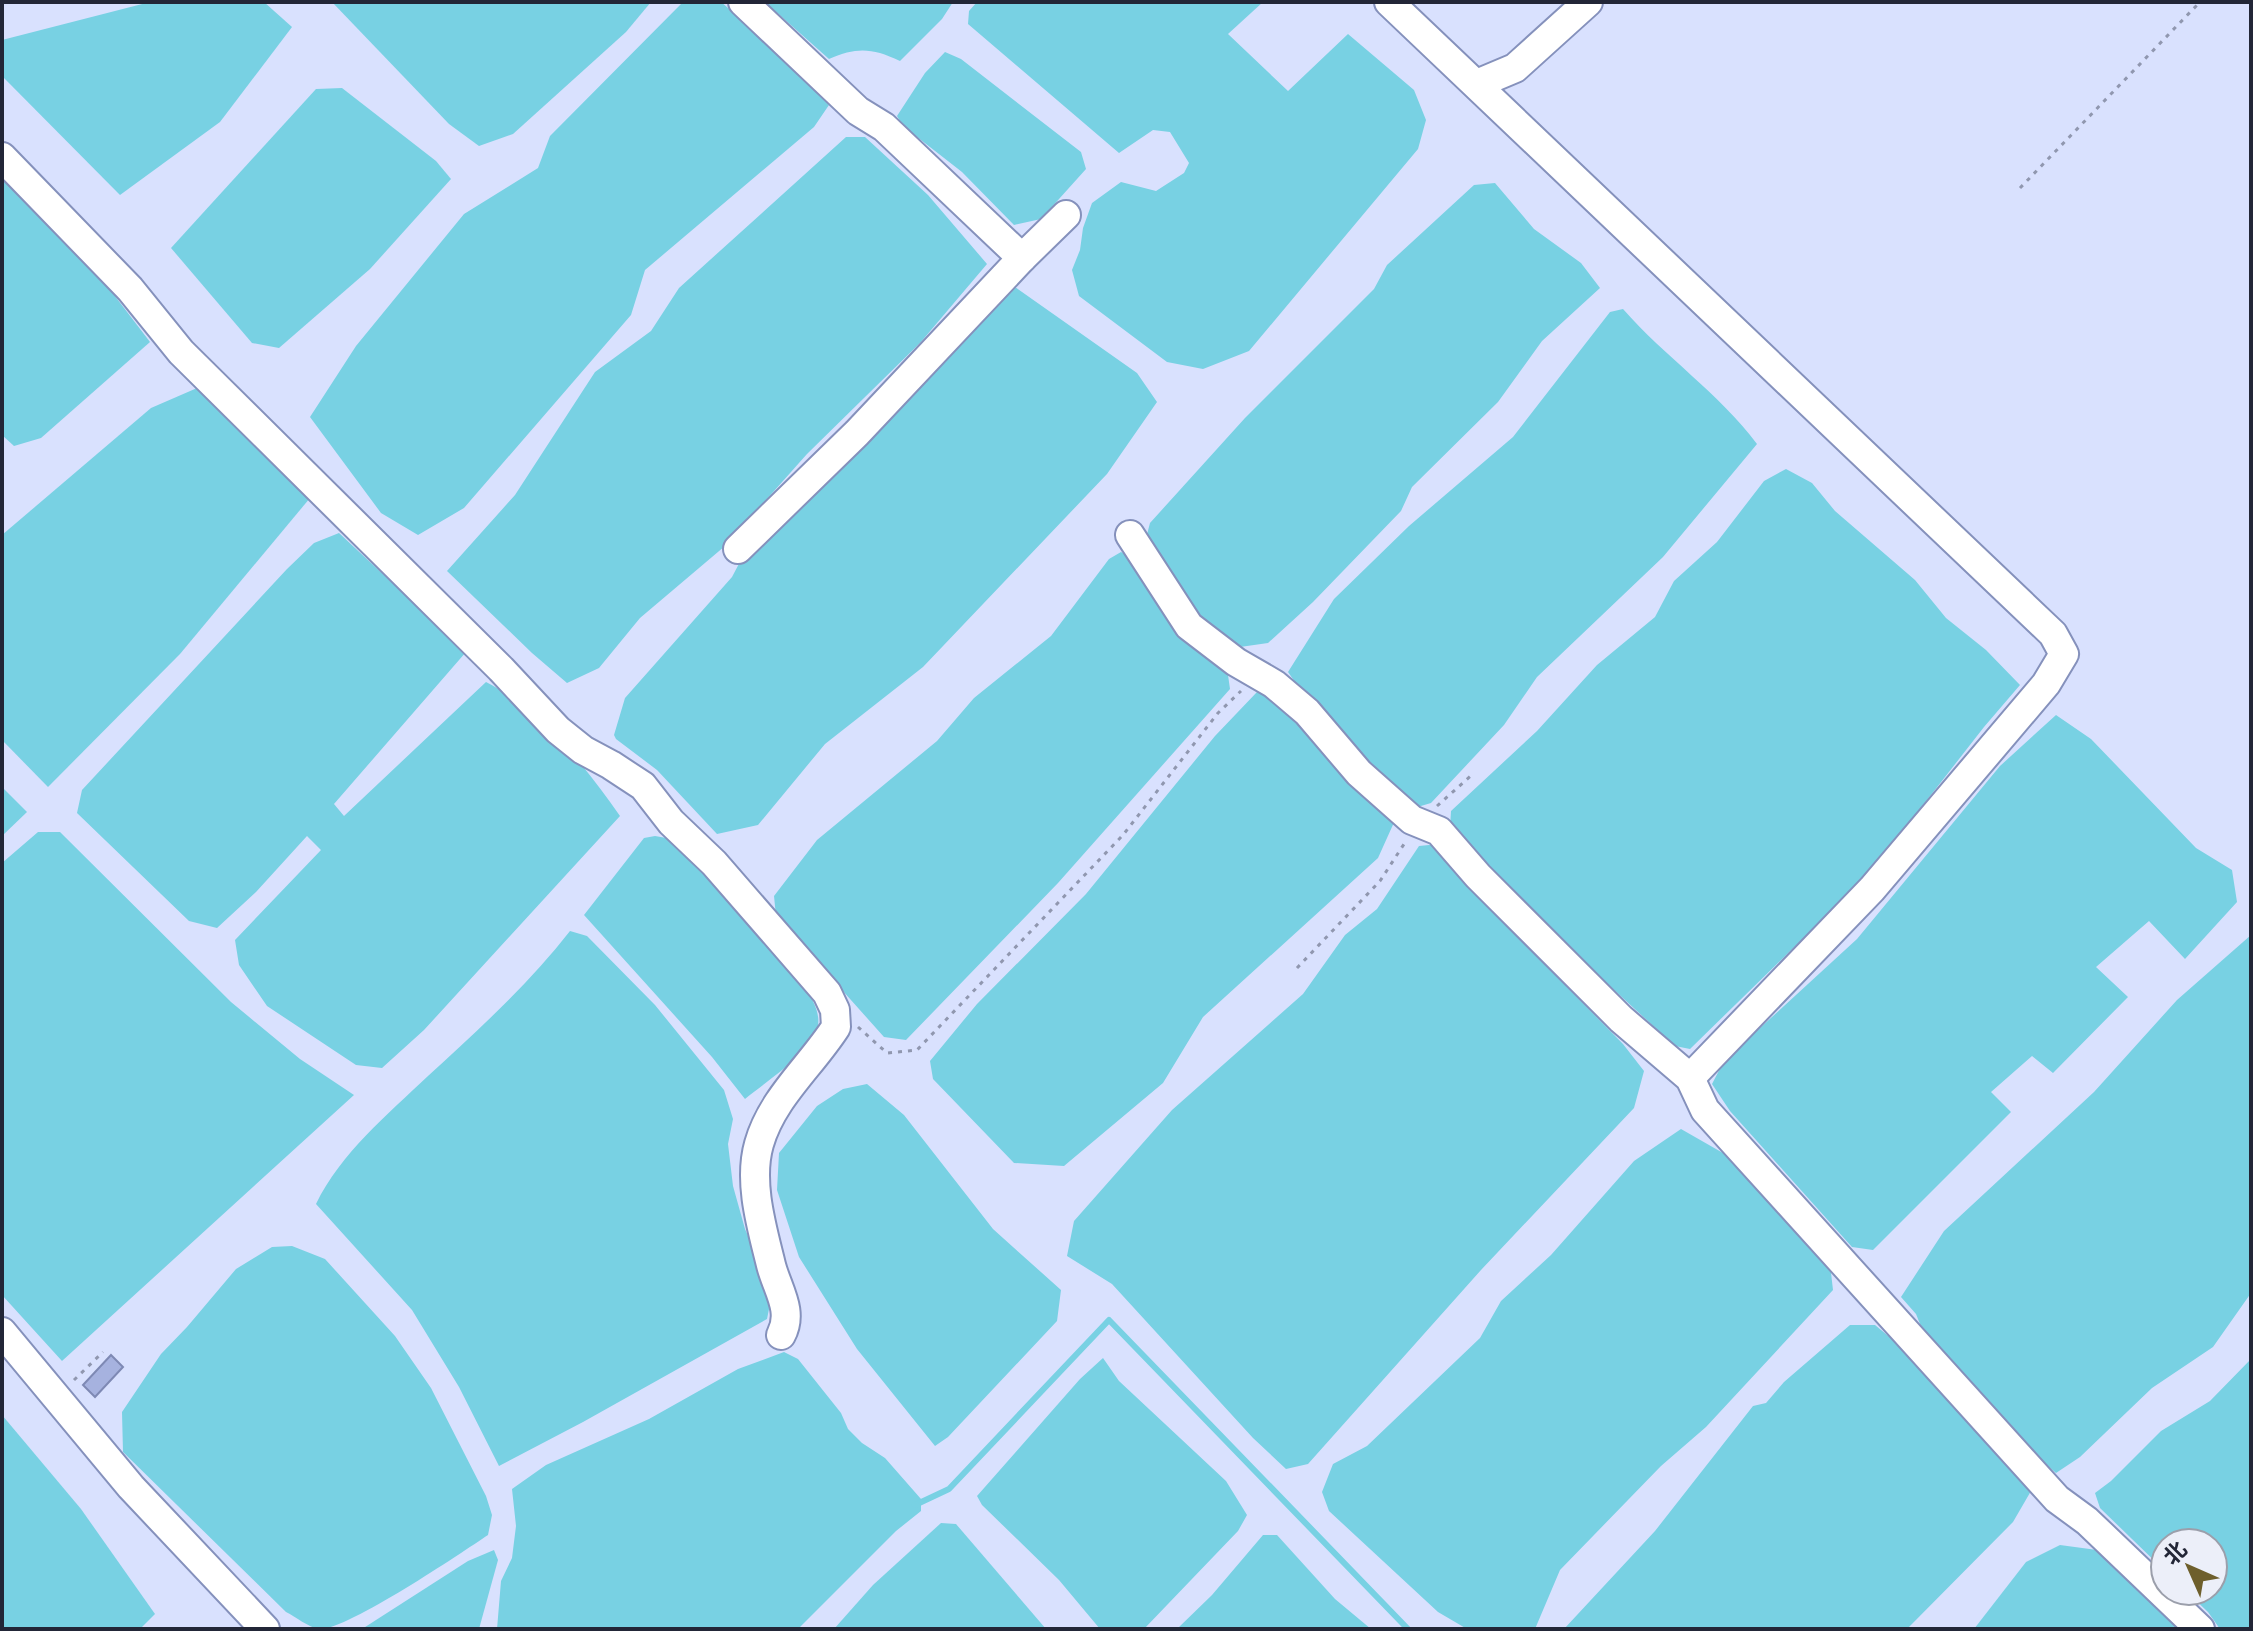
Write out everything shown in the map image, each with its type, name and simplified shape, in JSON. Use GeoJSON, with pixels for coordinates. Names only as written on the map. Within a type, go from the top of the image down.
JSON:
{"type":"FeatureCollection","features":[{"type":"Feature","properties":{"kind":"lane"},"geometry":{"type":"LineString","coordinates":[[743,2],[858,111],[884,127],[1022,258]]}},
{"type":"Feature","properties":{"kind":"lane"},"geometry":{"type":"LineString","coordinates":[[1389,2],[2053,634],[2064,654],[2046,684],[1872,889],[1690,1078]]}},
{"type":"Feature","properties":{"kind":"lane"},"geometry":{"type":"LineString","coordinates":[[1477,84],[1515,68],[1588,2]]}},
{"type":"Feature","properties":{"kind":"lane"},"geometry":{"type":"LineString","coordinates":[[2,157],[130,289],[181,352],[501,669],[558,730],[583,750],[643,786],[671,822],[714,863],[827,993],[835,1010],[836,1027],[787,1091],[769,1119],[758,1146],[755,1182],[761,1221],[772,1269],[785,1306],[786,1325],[781,1335]]}},
{"type":"Feature","properties":{"kind":"lane"},"geometry":{"type":"LineString","coordinates":[[738,549],[857,433],[1066,215]]}},
{"type":"Feature","properties":{"kind":"lane"},"geometry":{"type":"LineString","coordinates":[[1130,535],[1189,626],[1236,662],[1274,684],[1307,712],[1359,773],[1418,822],[1439,831],[1478,876],[1621,1019],[1690,1078],[1705,1110],[2057,1499],[2087,1521],[2200,1629]]}},
{"type":"Feature","properties":{"kind":"lane"},"geometry":{"type":"LineString","coordinates":[[2,1332],[131,1487],[265,1629]]}},
{"type":"Feature","properties":{"kind":"path"},"geometry":{"type":"LineString","coordinates":[[2020,188],[2200,2]]}},
{"type":"Feature","properties":{"kind":"path"},"geometry":{"type":"LineString","coordinates":[[836,1018],[850,1020],[887,1053],[917,1050],[1123,835],[1218,713],[1258,675]]}},
{"type":"Feature","properties":{"kind":"path"},"geometry":{"type":"LineString","coordinates":[[1297,968],[1380,881],[1418,822],[1474,773]]}},
{"type":"Feature","properties":{"kind":"path"},"geometry":{"type":"LineString","coordinates":[[57,1396],[103,1352]]}},
{"type":"Feature","properties":{"kind":"water"},"geometry":{"type":"Polygon","coordinates":[[[150,2],[264,2],[292,27],[220,122],[120,195],[2,76],[2,40],[150,2]]]}},
{"type":"Feature","properties":{"kind":"water"},"geometry":{"type":"Polygon","coordinates":[[[332,2],[651,2],[626,32],[513,134],[479,146],[449,124],[332,2]]]}},
{"type":"Feature","properties":{"kind":"water"},"geometry":{"type":"Polygon","coordinates":[[[683,2],[721,2],[772,45],[829,105],[814,127],[645,270],[631,315],[464,508],[418,535],[381,513],[310,417],[356,346],[464,214],[538,168],[550,136],[683,2]]]}},
{"type":"Feature","properties":{"kind":"water"},"geometry":{"type":"Polygon","coordinates":[[[765,2],[953,2],[942,19],[900,61],[864,51],[848,52],[829,59],[765,2]]]}},
{"type":"Feature","properties":{"kind":"water"},"geometry":{"type":"Polygon","coordinates":[[[977,2],[1263,2],[1228,34],[1288,91],[1348,34],[1414,90],[1426,120],[1418,149],[1249,351],[1203,369],[1167,362],[1079,296],[1072,270],[1092,203],[1121,182],[1156,191],[1184,173],[1189,163],[1170,132],[1153,130],[1119,153],[968,24],[969,11],[977,2]]]}},
{"type":"Feature","properties":{"kind":"water"},"geometry":{"type":"Polygon","coordinates":[[[945,52],[961,59],[1081,152],[1086,169],[1041,219],[1014,225],[962,172],[903,126],[897,116],[925,73],[945,52]]]}},
{"type":"Feature","properties":{"kind":"water"},"geometry":{"type":"Polygon","coordinates":[[[342,88],[436,161],[451,179],[370,269],[279,348],[252,343],[171,248],[316,89],[342,88]]]}},
{"type":"Feature","properties":{"kind":"water"},"geometry":{"type":"Polygon","coordinates":[[[846,137],[865,137],[928,195],[987,264],[920,343],[807,454],[725,546],[640,618],[599,668],[567,683],[447,571],[515,495],[595,372],[651,331],[679,288],[846,137]]]}},
{"type":"Feature","properties":{"kind":"water"},"geometry":{"type":"Polygon","coordinates":[[[2,173],[108,287],[150,342],[41,438],[14,446],[2,435],[2,173]]]}},
{"type":"Feature","properties":{"kind":"water"},"geometry":{"type":"Polygon","coordinates":[[[1495,183],[1534,229],[1581,263],[1600,288],[1542,341],[1498,402],[1412,487],[1401,511],[1313,602],[1268,643],[1240,647],[1209,629],[1173,576],[1145,542],[1150,523],[1245,418],[1374,289],[1387,265],[1474,185],[1495,183]]]}},
{"type":"Feature","properties":{"kind":"water"},"geometry":{"type":"Polygon","coordinates":[[[1015,287],[1137,373],[1157,402],[1107,474],[923,667],[825,744],[758,825],[717,834],[657,770],[616,739],[614,735],[625,698],[732,577],[742,558],[1007,291],[1015,287]]]}},
{"type":"Feature","properties":{"kind":"water"},"geometry":{"type":"Polygon","coordinates":[[[1623,309],[1726,408],[1757,444],[1663,557],[1537,677],[1504,725],[1431,803],[1414,808],[1309,702],[1288,672],[1334,599],[1409,526],[1513,437],[1610,312],[1623,309]]]}},
{"type":"Feature","properties":{"kind":"water"},"geometry":{"type":"Polygon","coordinates":[[[204,385],[310,498],[180,654],[48,787],[2,740],[2,535],[151,408],[204,385]]]}},
{"type":"Feature","properties":{"kind":"water"},"geometry":{"type":"Polygon","coordinates":[[[1786,469],[1812,483],[1835,511],[1915,580],[1946,618],[1986,650],[2020,685],[1870,873],[1690,1049],[1675,1046],[1587,965],[1450,828],[1451,811],[1537,731],[1597,665],[1655,617],[1674,581],[1717,542],[1764,481],[1786,469]]]}},
{"type":"Feature","properties":{"kind":"water"},"geometry":{"type":"Polygon","coordinates":[[[339,533],[466,652],[334,804],[344,816],[486,682],[525,708],[560,741],[620,816],[424,1030],[382,1068],[356,1065],[267,1006],[239,965],[235,940],[321,850],[307,836],[256,892],[217,928],[189,921],[77,813],[82,790],[287,569],[314,543],[339,533]]]}},
{"type":"Feature","properties":{"kind":"water"},"geometry":{"type":"Polygon","coordinates":[[[1121,552],[1133,559],[1227,668],[1230,689],[1058,883],[906,1040],[884,1037],[776,916],[774,896],[817,840],[937,741],[974,698],[1051,636],[1109,559],[1121,552]]]}},
{"type":"Feature","properties":{"kind":"water"},"geometry":{"type":"Polygon","coordinates":[[[1257,692],[1277,695],[1396,818],[1378,858],[1203,1017],[1163,1083],[1064,1166],[1014,1163],[933,1079],[930,1061],[977,1004],[1086,894],[1215,736],[1257,692]]]}},
{"type":"Feature","properties":{"kind":"water"},"geometry":{"type":"Polygon","coordinates":[[[2056,715],[2091,739],[2196,848],[2232,870],[2237,902],[2185,959],[2149,921],[2096,967],[2128,997],[2053,1073],[2032,1056],[1991,1092],[2011,1112],[1873,1250],[1852,1247],[1730,1111],[1712,1084],[1724,1061],[1857,939],[2000,766],[2056,715]]]}},
{"type":"Feature","properties":{"kind":"water"},"geometry":{"type":"Polygon","coordinates":[[[2,787],[27,812],[2,836],[2,787]]]}},
{"type":"Feature","properties":{"kind":"water"},"geometry":{"type":"Polygon","coordinates":[[[38,832],[60,832],[231,1002],[300,1059],[354,1095],[62,1361],[2,1295],[2,863],[38,832]]]}},
{"type":"Feature","properties":{"kind":"water"},"geometry":{"type":"Polygon","coordinates":[[[644,838],[672,839],[689,852],[807,990],[816,1007],[818,1026],[808,1046],[745,1099],[712,1057],[584,915],[644,838]]]}},
{"type":"Feature","properties":{"kind":"water"},"geometry":{"type":"Polygon","coordinates":[[[1439,844],[1500,919],[1623,1044],[1644,1071],[1634,1108],[1481,1270],[1308,1464],[1286,1469],[1253,1438],[1112,1284],[1067,1256],[1074,1221],[1172,1110],[1303,994],[1345,935],[1377,909],[1419,846],[1439,844]]]}},
{"type":"Feature","properties":{"kind":"water"},"geometry":{"type":"Polygon","coordinates":[[[570,931],[587,936],[655,1005],[724,1090],[733,1119],[728,1144],[733,1186],[745,1229],[763,1271],[770,1304],[767,1319],[499,1466],[459,1387],[412,1310],[316,1204],[326,1185],[352,1151],[538,970],[570,931]]]}},
{"type":"Feature","properties":{"kind":"water"},"geometry":{"type":"Polygon","coordinates":[[[2251,935],[2251,1293],[2213,1347],[2152,1388],[2080,1457],[2056,1473],[1922,1329],[1916,1314],[1901,1297],[1944,1231],[2094,1092],[2177,1000],[2251,935]]]}},
{"type":"Feature","properties":{"kind":"water"},"geometry":{"type":"Polygon","coordinates":[[[867,1084],[904,1115],[993,1229],[1061,1290],[1057,1321],[948,1437],[935,1446],[857,1349],[799,1257],[777,1190],[779,1153],[817,1106],[843,1089],[867,1084]]]}},
{"type":"Feature","properties":{"kind":"water"},"geometry":{"type":"Polygon","coordinates":[[[1681,1129],[1730,1157],[1830,1264],[1833,1290],[1706,1427],[1661,1466],[1560,1570],[1535,1629],[1467,1629],[1438,1612],[1329,1511],[1322,1492],[1333,1464],[1367,1446],[1480,1338],[1501,1301],[1551,1255],[1634,1161],[1681,1129]]]}},
{"type":"Feature","properties":{"kind":"water"},"geometry":{"type":"Polygon","coordinates":[[[292,1246],[325,1259],[395,1336],[431,1388],[486,1496],[492,1515],[488,1535],[454,1558],[353,1618],[319,1629],[286,1612],[123,1452],[122,1412],[161,1354],[236,1269],[272,1247],[292,1246]]]}},
{"type":"Feature","properties":{"kind":"water"},"geometry":{"type":"Polygon","coordinates":[[[1850,1325],[1875,1325],[1898,1344],[2021,1477],[2031,1491],[2013,1522],[1907,1629],[1564,1629],[1655,1531],[1753,1406],[1766,1403],[1784,1382],[1850,1325]]]}},
{"type":"Feature","properties":{"kind":"water"},"geometry":{"type":"Polygon","coordinates":[[[784,1352],[798,1359],[841,1413],[848,1429],[885,1458],[921,1499],[921,1511],[896,1531],[798,1629],[497,1629],[501,1581],[512,1558],[516,1526],[512,1489],[546,1465],[649,1419],[738,1369],[784,1352]]]}},
{"type":"Feature","properties":{"kind":"water"},"geometry":{"type":"Polygon","coordinates":[[[1103,1358],[1119,1381],[1226,1481],[1247,1515],[1238,1531],[1144,1629],[1100,1629],[1059,1580],[982,1505],[977,1496],[1080,1379],[1103,1358]]]}},
{"type":"Feature","properties":{"kind":"water"},"geometry":{"type":"Polygon","coordinates":[[[2251,1359],[2251,1629],[2220,1629],[2203,1607],[2229,1607],[2229,1527],[2149,1527],[2149,1555],[2100,1508],[2095,1493],[2161,1431],[2210,1401],[2251,1359]]]}},
{"type":"Feature","properties":{"kind":"water"},"geometry":{"type":"Polygon","coordinates":[[[2,1415],[81,1509],[155,1614],[140,1629],[2,1629],[2,1415]]]}},
{"type":"Feature","properties":{"kind":"water"},"geometry":{"type":"Polygon","coordinates":[[[941,1523],[956,1524],[1046,1629],[834,1629],[873,1585],[941,1523]]]}},
{"type":"Feature","properties":{"kind":"water"},"geometry":{"type":"Polygon","coordinates":[[[1263,1535],[1277,1535],[1335,1599],[1371,1629],[1177,1629],[1212,1595],[1263,1535]]]}},
{"type":"Feature","properties":{"kind":"water"},"geometry":{"type":"Polygon","coordinates":[[[2060,1545],[2097,1550],[2149,1599],[2149,1607],[2157,1607],[2180,1629],[1974,1629],[2026,1562],[2060,1545]]]}},
{"type":"Feature","properties":{"kind":"water"},"geometry":{"type":"Polygon","coordinates":[[[494,1550],[498,1560],[479,1629],[362,1629],[468,1561],[494,1550]]]}},
{"type":"Feature","properties":{"kind":"building"},"geometry":{"type":"Polygon","coordinates":[[[111,1355],[123,1367],[95,1397],[83,1385],[111,1355]]]}},
{"type":"Feature","properties":{"kind":"waterway"},"geometry":{"type":"LineString","coordinates":[[915,1505],[949,1489],[1109,1320],[1408,1629]]}}]}
